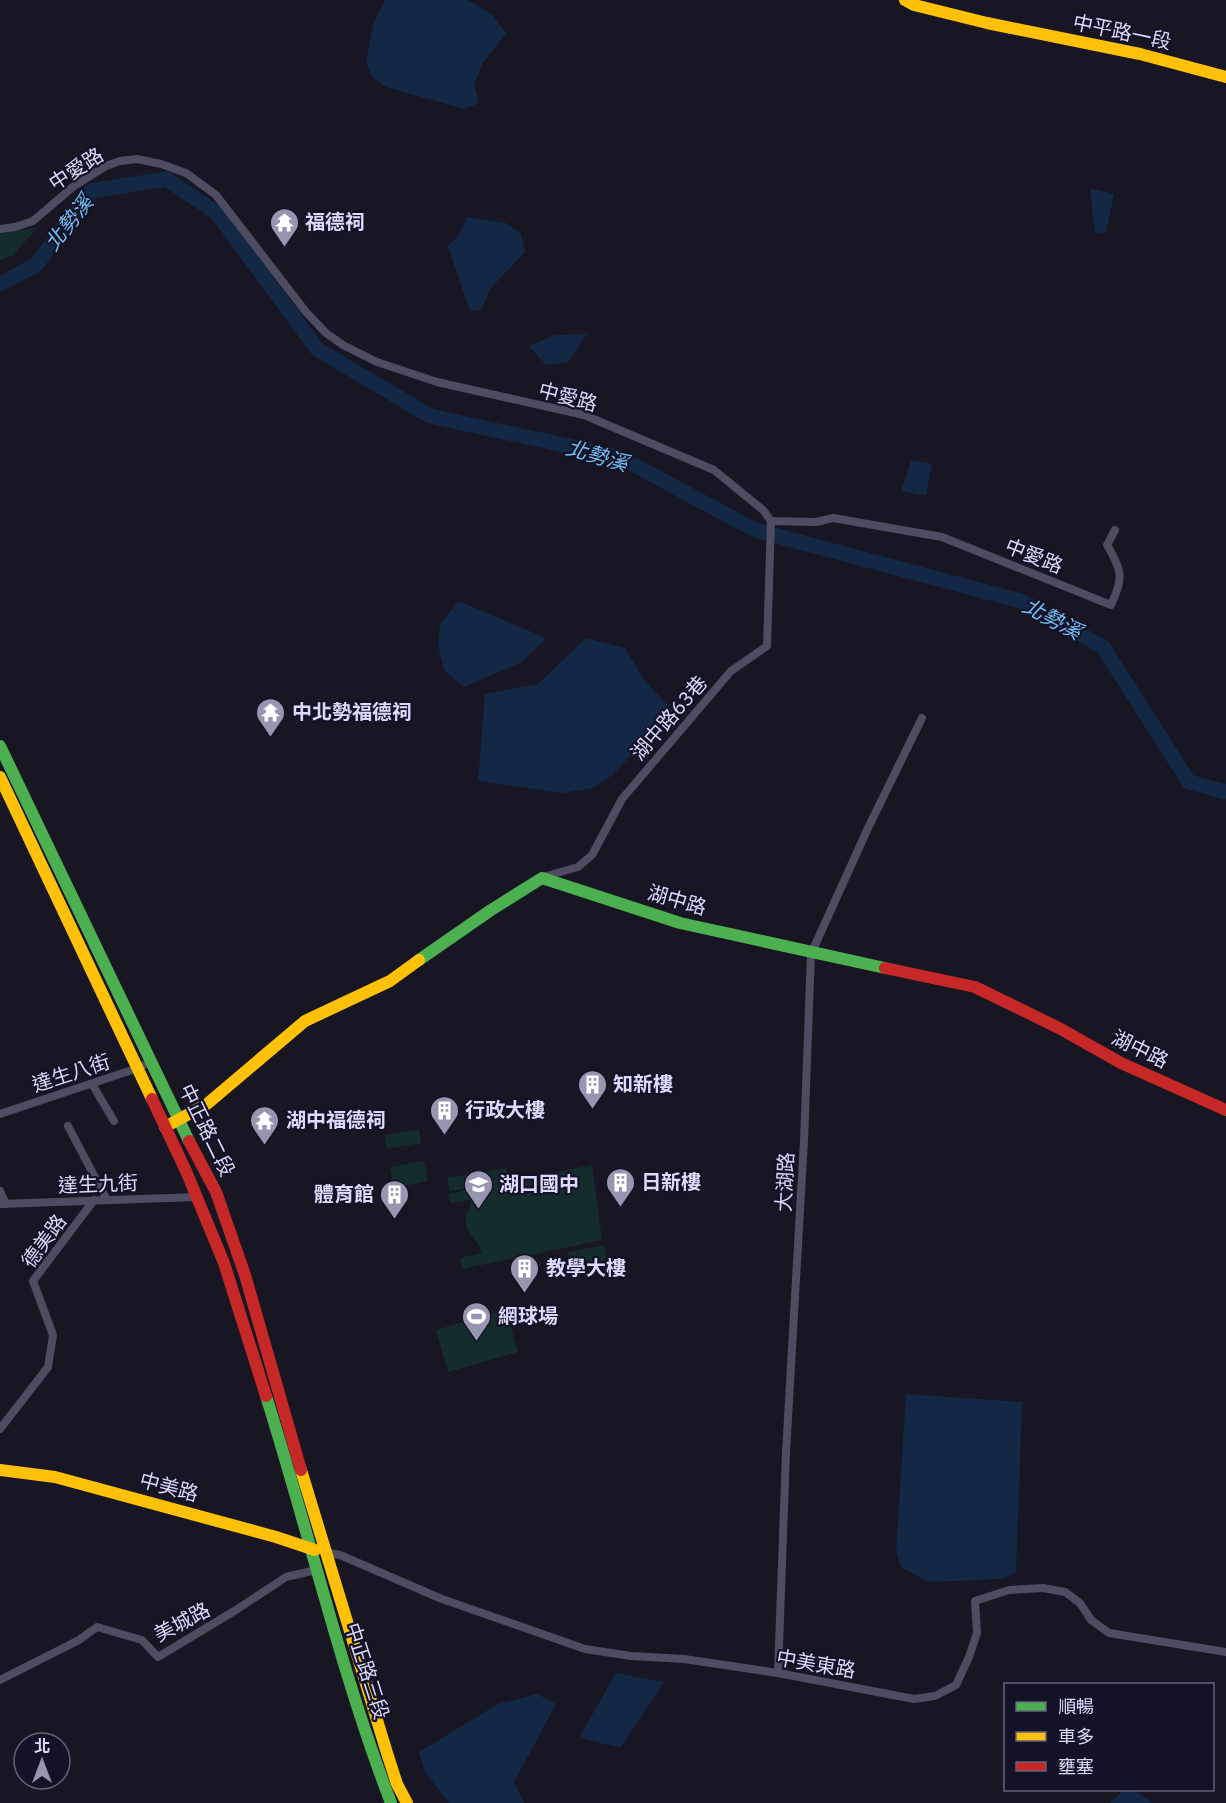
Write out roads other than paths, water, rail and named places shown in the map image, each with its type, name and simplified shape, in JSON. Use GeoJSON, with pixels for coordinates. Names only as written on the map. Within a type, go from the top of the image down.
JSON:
{"type":"FeatureCollection","features":[{"type":"Feature","properties":{"kind":"main road","name":"中平路一段"},"geometry":{"type":"LineString","coordinates":[[905,0],[914,5],[987,23],[1140,54],[1226,77]]}},
{"type":"Feature","properties":{"kind":"main road","name":"中正路二段"},"geometry":{"type":"LineString","coordinates":[[0,746],[179,1121],[216,1192],[245,1275],[325,1552]]}},
{"type":"Feature","properties":{"kind":"main road","name":"中正路二段"},"geometry":{"type":"LineString","coordinates":[[0,777],[138,1068],[197,1197],[224,1263],[271,1412],[310,1548]]}},
{"type":"Feature","properties":{"kind":"main road","name":"湖中路"},"geometry":{"type":"LineString","coordinates":[[542,878],[680,923],[811,954],[975,987],[1059,1028],[1121,1063],[1226,1110]]}},
{"type":"Feature","properties":{"kind":"main road"},"geometry":{"type":"LineString","coordinates":[[165,1127],[207,1104],[305,1021],[390,981],[491,910],[542,878]]}},
{"type":"Feature","properties":{"kind":"main road","name":"中美路"},"geometry":{"type":"LineString","coordinates":[[0,1470],[56,1477],[325,1552]]}},
{"type":"Feature","properties":{"kind":"main road","name":"中正路三段"},"geometry":{"type":"LineString","coordinates":[[310,1548],[373,1756],[391,1803]]}},
{"type":"Feature","properties":{"kind":"main road","name":"中正路三段"},"geometry":{"type":"LineString","coordinates":[[325,1552],[397,1784],[407,1803]]}},
{"type":"Feature","properties":{"kind":"street","name":"中愛路"},"geometry":{"type":"LineString","coordinates":[[0,229],[33,221],[74,186],[106,166],[137,159],[161,164],[186,173],[216,195],[306,312],[326,333],[343,345],[376,362],[437,382],[584,416],[714,470],[763,510],[771,521],[816,522],[833,518],[942,537],[1111,605],[1121,585],[1116,561],[1107,545],[1115,530]]}},
{"type":"Feature","properties":{"kind":"street","name":"湖中路63巷"},"geometry":{"type":"LineString","coordinates":[[542,878],[578,867],[592,855],[622,799],[731,671],[767,646],[771,521]]}},
{"type":"Feature","properties":{"kind":"street","name":"大湖路"},"geometry":{"type":"LineString","coordinates":[[777,1673],[811,954],[868,828],[922,718]]}},
{"type":"Feature","properties":{"kind":"street","name":"達生八街"},"geometry":{"type":"LineString","coordinates":[[0,1114],[138,1068],[152,1061]]}},
{"type":"Feature","properties":{"kind":"street"},"geometry":{"type":"LineString","coordinates":[[92,1084],[114,1121]]}},
{"type":"Feature","properties":{"kind":"street"},"geometry":{"type":"LineString","coordinates":[[68,1126],[107,1200]]}},
{"type":"Feature","properties":{"kind":"street"},"geometry":{"type":"LineString","coordinates":[[0,1191],[3,1204]]}},
{"type":"Feature","properties":{"kind":"street","name":"達生九街"},"geometry":{"type":"LineString","coordinates":[[3,1204],[197,1197]]}},
{"type":"Feature","properties":{"kind":"street","name":"德美路"},"geometry":{"type":"LineString","coordinates":[[0,1430],[48,1367],[53,1335],[33,1281],[94,1200]]}},
{"type":"Feature","properties":{"kind":"street","name":"中美東路"},"geometry":{"type":"LineString","coordinates":[[325,1552],[340,1555],[442,1599],[585,1649],[631,1656],[684,1659],[777,1673],[914,1699],[935,1696],[956,1685],[977,1633],[975,1601],[1009,1590],[1043,1588],[1065,1592],[1080,1603],[1090,1620],[1109,1633],[1226,1652]]}},
{"type":"Feature","properties":{"kind":"street","name":"美城路"},"geometry":{"type":"LineString","coordinates":[[0,1680],[79,1640],[97,1627],[142,1640],[158,1657],[219,1621],[286,1577],[316,1569]]}},
{"type":"Feature","properties":{"kind":"water"},"geometry":{"type":"Polygon","coordinates":[[[385,0],[468,0],[491,14],[506,33],[482,64],[474,85],[479,103],[464,109],[386,87],[372,77],[366,62],[374,22],[385,0]]]}},
{"type":"Feature","properties":{"kind":"water"},"geometry":{"type":"Polygon","coordinates":[[[1090,188],[1114,194],[1106,232],[1095,234],[1090,188]]]}},
{"type":"Feature","properties":{"kind":"water"},"geometry":{"type":"Polygon","coordinates":[[[468,217],[506,223],[521,234],[525,252],[490,289],[482,309],[470,311],[448,246],[458,236],[468,217]]]}},
{"type":"Feature","properties":{"kind":"water"},"geometry":{"type":"Polygon","coordinates":[[[587,334],[568,362],[546,365],[529,346],[555,335],[587,334]]]}},
{"type":"Feature","properties":{"kind":"water"},"geometry":{"type":"Polygon","coordinates":[[[911,460],[932,464],[926,496],[901,491],[911,460]]]}},
{"type":"Feature","properties":{"kind":"water"},"geometry":{"type":"Polygon","coordinates":[[[459,601],[546,638],[522,662],[464,687],[444,670],[438,645],[440,624],[459,601]]]}},
{"type":"Feature","properties":{"kind":"water"},"geometry":{"type":"Polygon","coordinates":[[[586,638],[625,648],[644,680],[674,712],[611,776],[593,788],[562,793],[478,781],[485,694],[538,684],[586,638]]]}},
{"type":"Feature","properties":{"kind":"water"},"geometry":{"type":"Polygon","coordinates":[[[906,1394],[1022,1402],[1016,1573],[1002,1579],[928,1582],[901,1567],[896,1552],[906,1394]]]}},
{"type":"Feature","properties":{"kind":"water"},"geometry":{"type":"Polygon","coordinates":[[[616,1673],[664,1682],[620,1748],[580,1736],[616,1673]]]}},
{"type":"Feature","properties":{"kind":"water"},"geometry":{"type":"Polygon","coordinates":[[[537,1694],[556,1704],[514,1782],[524,1803],[449,1803],[425,1772],[419,1752],[498,1704],[537,1694]]]}},
{"type":"Feature","properties":{"kind":"water"},"geometry":{"type":"Polygon","coordinates":[[[1123,1791],[1135,1791],[1153,1803],[1110,1803],[1123,1791]]]}},
{"type":"Feature","properties":{"kind":"waterway","name":"北勢溪"},"geometry":{"type":"LineString","coordinates":[[0,284],[36,265],[91,191],[166,179],[217,213],[317,349],[430,416],[619,457],[755,530],[1021,601],[1103,647],[1189,782],[1226,792]]}},
{"type":"Feature","properties":{"kind":"place","name":"福德祠"},"geometry":{"type":"Point","coordinates":[284,248]}},
{"type":"Feature","properties":{"kind":"place","name":"中北勢福德祠"},"geometry":{"type":"Point","coordinates":[271,738]}},
{"type":"Feature","properties":{"kind":"place","name":"知新樓"},"geometry":{"type":"Point","coordinates":[592,1110]}},
{"type":"Feature","properties":{"kind":"place","name":"行政大樓"},"geometry":{"type":"Point","coordinates":[444,1136]}},
{"type":"Feature","properties":{"kind":"place","name":"湖中福德祠"},"geometry":{"type":"Point","coordinates":[265,1146]}},
{"type":"Feature","properties":{"kind":"place","name":"日新樓"},"geometry":{"type":"Point","coordinates":[620,1208]}},
{"type":"Feature","properties":{"kind":"place","name":"湖口國中"},"geometry":{"type":"Point","coordinates":[478,1210]}},
{"type":"Feature","properties":{"kind":"place","name":"體育館"},"geometry":{"type":"Point","coordinates":[395,1220]}},
{"type":"Feature","properties":{"kind":"place","name":"教學大樓"},"geometry":{"type":"Point","coordinates":[525,1294]}},
{"type":"Feature","properties":{"kind":"place","name":"網球場"},"geometry":{"type":"Point","coordinates":[477,1342]}}]}
